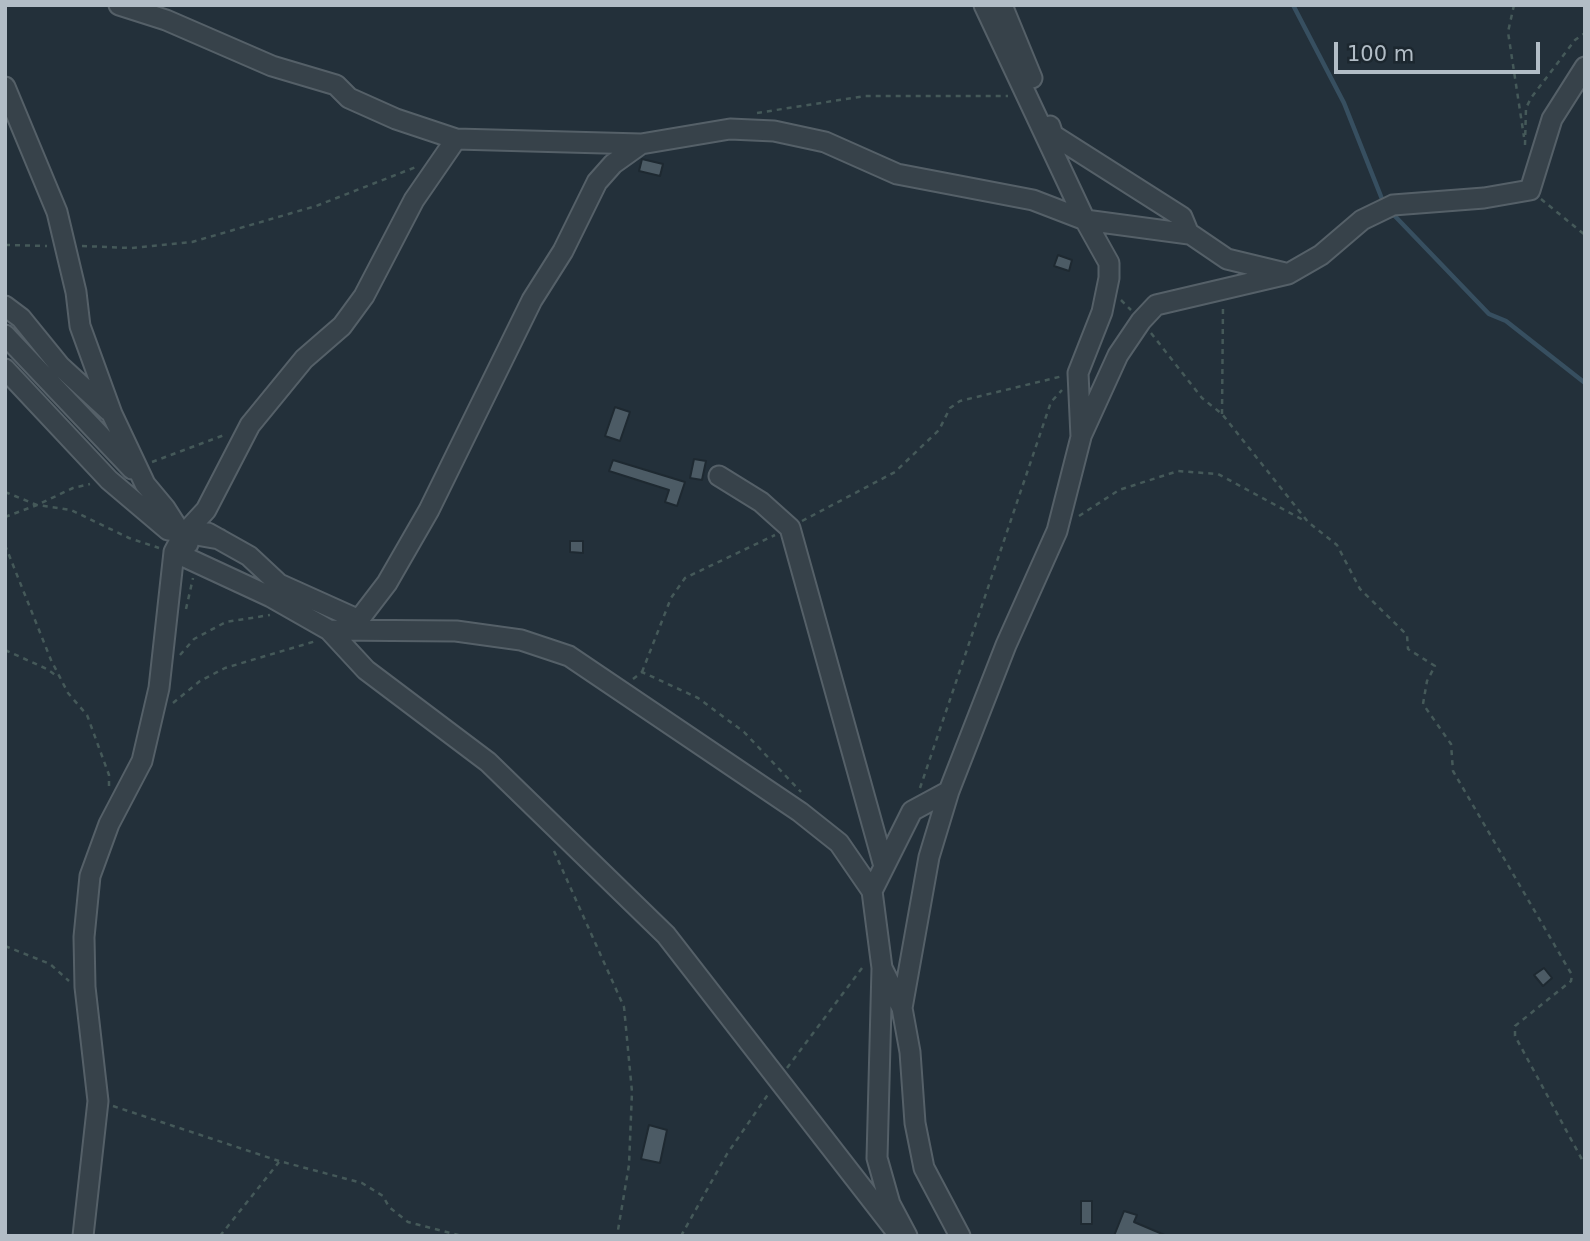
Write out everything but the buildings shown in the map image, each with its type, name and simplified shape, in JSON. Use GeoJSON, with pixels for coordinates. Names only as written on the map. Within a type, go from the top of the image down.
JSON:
{"type":"FeatureCollection","features":[{"type":"Feature","properties":{"kind":"street"},"geometry":{"type":"LineString","coordinates":[[119,5],[166,20],[272,66],[336,85],[349,98],[396,119],[456,139],[641,144],[730,129],[774,131],[825,142],[897,174],[1033,200],[1085,220],[1189,234],[1227,259],[1288,274]]}},
{"type":"Feature","properties":{"kind":"street"},"geometry":{"type":"LineString","coordinates":[[985,5],[1029,98],[1049,132],[1165,204],[1182,217],[1189,234]]}},
{"type":"Feature","properties":{"kind":"street"},"geometry":{"type":"LineString","coordinates":[[1002,5],[1085,220],[1110,263],[1110,278],[1102,312],[1078,373],[1081,437]]}},
{"type":"Feature","properties":{"kind":"street"},"geometry":{"type":"LineString","coordinates":[[902,1008],[929,857],[949,791],[1006,645],[1057,531],[1081,437],[1118,355],[1141,321],[1156,305],[1288,274],[1321,255],[1379,210],[1394,205],[1484,198],[1530,190],[1552,119],[1585,67]]}},
{"type":"Feature","properties":{"kind":"street"},"geometry":{"type":"LineString","coordinates":[[5,87],[57,212],[80,326],[112,414],[145,484]]}},
{"type":"Feature","properties":{"kind":"street"},"geometry":{"type":"LineString","coordinates":[[83,1236],[98,1101],[85,987],[84,937],[90,876],[109,824],[142,761],[159,688],[174,552],[206,510],[250,425],[304,359],[342,326],[364,296],[414,201],[456,139]]}},
{"type":"Feature","properties":{"kind":"street"},"geometry":{"type":"LineString","coordinates":[[343,629],[387,583],[429,510],[532,300],[563,251],[597,183],[613,164],[641,144]]}},
{"type":"Feature","properties":{"kind":"street"},"geometry":{"type":"LineString","coordinates":[[5,306],[21,318],[60,366],[112,414]]}},
{"type":"Feature","properties":{"kind":"street"},"geometry":{"type":"LineString","coordinates":[[5,335],[165,508],[189,530],[196,561]]}},
{"type":"Feature","properties":{"kind":"street"},"geometry":{"type":"LineString","coordinates":[[5,369],[108,481],[168,530],[189,530],[219,538],[249,556],[279,584],[343,629],[366,670],[488,762],[666,935],[900,1236]]}},
{"type":"Feature","properties":{"kind":"street"},"geometry":{"type":"LineString","coordinates":[[719,476],[761,502],[790,528],[883,863]]}},
{"type":"Feature","properties":{"kind":"street"},"geometry":{"type":"LineString","coordinates":[[174,552],[343,629],[456,631],[521,640],[569,656],[839,843],[872,891],[882,968],[877,1158],[890,1205],[907,1236]]}},
{"type":"Feature","properties":{"kind":"street"},"geometry":{"type":"LineString","coordinates":[[872,891],[883,863],[912,811],[949,791]]}},
{"type":"Feature","properties":{"kind":"street"},"geometry":{"type":"LineString","coordinates":[[882,968],[902,1008],[910,1052],[915,1123],[924,1168],[960,1236]]}},
{"type":"Feature","properties":{"kind":"path"},"geometry":{"type":"LineString","coordinates":[[1514,5],[1508,32],[1525,144]]}},
{"type":"Feature","properties":{"kind":"path"},"geometry":{"type":"LineString","coordinates":[[752,115],[865,96],[970,94],[1029,98]]}},
{"type":"Feature","properties":{"kind":"path"},"geometry":{"type":"LineString","coordinates":[[5,245],[131,248],[192,242],[316,206],[416,167]]}},
{"type":"Feature","properties":{"kind":"path"},"geometry":{"type":"LineString","coordinates":[[1530,190],[1585,235]]}},
{"type":"Feature","properties":{"kind":"path"},"geometry":{"type":"LineString","coordinates":[[1110,278],[1119,298],[1141,321],[1202,398],[1222,414],[1308,522]]}},
{"type":"Feature","properties":{"kind":"path"},"geometry":{"type":"LineString","coordinates":[[1222,414],[1224,290]]}},
{"type":"Feature","properties":{"kind":"path"},"geometry":{"type":"LineString","coordinates":[[618,691],[642,672],[671,598],[685,578],[790,528],[895,472],[939,430],[950,408],[960,401],[1078,373]]}},
{"type":"Feature","properties":{"kind":"path"},"geometry":{"type":"LineString","coordinates":[[912,811],[1051,402],[1078,373]]}},
{"type":"Feature","properties":{"kind":"path"},"geometry":{"type":"LineString","coordinates":[[1057,531],[1119,490],[1178,471],[1218,474],[1308,522],[1337,545],[1360,589],[1407,635],[1408,649],[1435,666],[1427,681],[1423,704],[1451,744],[1453,771],[1572,975],[1571,981],[1515,1026],[1515,1036],[1585,1165]]}},
{"type":"Feature","properties":{"kind":"path"},"geometry":{"type":"LineString","coordinates":[[5,492],[37,505],[71,510],[129,538],[174,552]]}},
{"type":"Feature","properties":{"kind":"path"},"geometry":{"type":"LineString","coordinates":[[5,517],[37,505]]}},
{"type":"Feature","properties":{"kind":"path"},"geometry":{"type":"LineString","coordinates":[[5,545],[25,602],[61,679],[87,715],[100,747],[108,775],[109,824]]}},
{"type":"Feature","properties":{"kind":"path"},"geometry":{"type":"LineString","coordinates":[[177,658],[194,639],[226,622],[271,615]]}},
{"type":"Feature","properties":{"kind":"path"},"geometry":{"type":"LineString","coordinates":[[150,725],[200,681],[225,668],[343,629]]}},
{"type":"Feature","properties":{"kind":"path"},"geometry":{"type":"LineString","coordinates":[[5,650],[47,669],[61,679]]}},
{"type":"Feature","properties":{"kind":"path"},"geometry":{"type":"LineString","coordinates":[[642,672],[698,698],[744,732],[798,786],[804,796]]}},
{"type":"Feature","properties":{"kind":"path"},"geometry":{"type":"LineString","coordinates":[[550,841],[624,1007],[632,1092],[629,1165],[617,1236]]}},
{"type":"Feature","properties":{"kind":"path"},"geometry":{"type":"LineString","coordinates":[[5,946],[50,964],[63,979],[85,987]]}},
{"type":"Feature","properties":{"kind":"path"},"geometry":{"type":"LineString","coordinates":[[98,1101],[279,1161],[362,1183],[383,1196],[389,1207],[408,1222],[462,1236]]}},
{"type":"Feature","properties":{"kind":"path"},"geometry":{"type":"LineString","coordinates":[[220,1236],[279,1161]]}},
{"type":"Feature","properties":{"kind":"waterway"},"geometry":{"type":"LineString","coordinates":[[1293,5],[1344,103],[1382,199]]}},
{"type":"Feature","properties":{"kind":"waterway"},"geometry":{"type":"LineString","coordinates":[[1390,211],[1489,314],[1506,321],[1585,383]]}}]}
